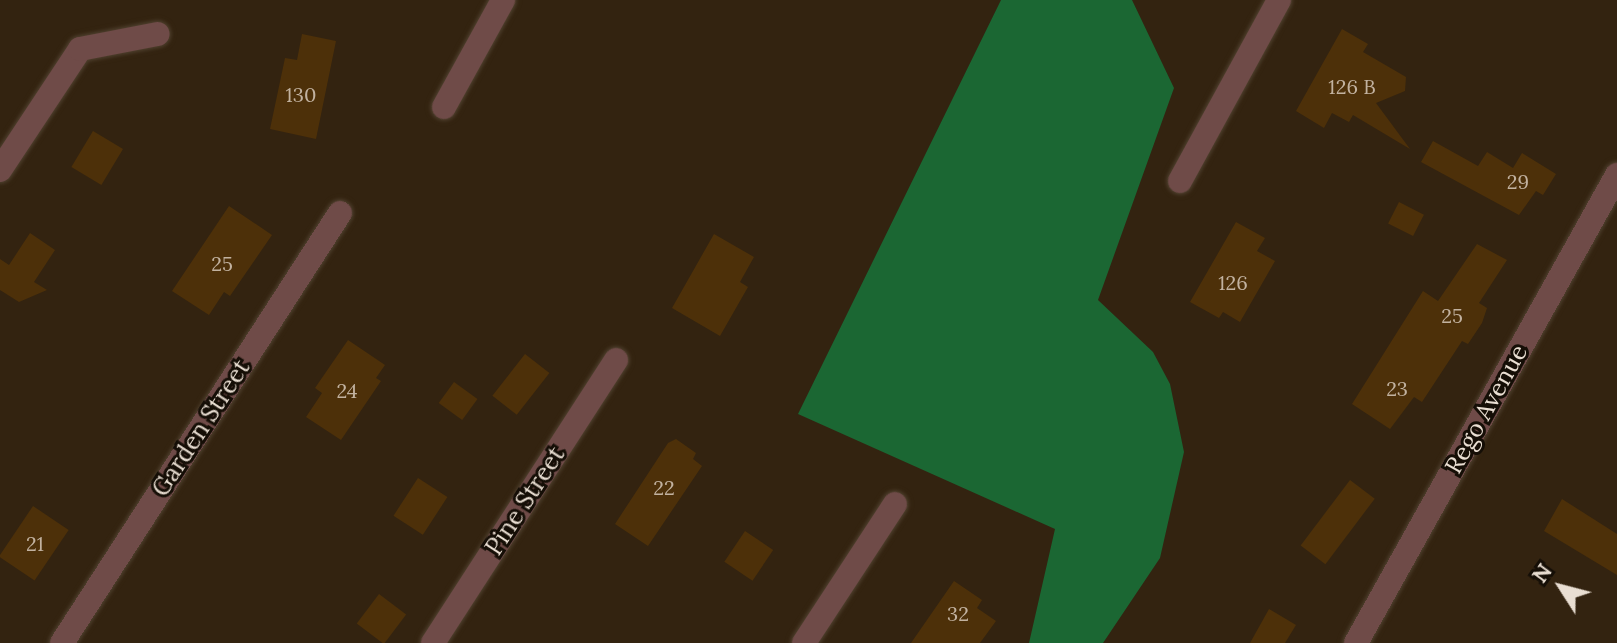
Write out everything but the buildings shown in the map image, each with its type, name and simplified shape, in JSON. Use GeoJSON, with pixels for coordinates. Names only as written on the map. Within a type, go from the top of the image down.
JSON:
{"type":"FeatureCollection","features":[{"type":"Feature","properties":{"kind":"street"},"geometry":{"type":"LineString","coordinates":[[444,107],[503,0]]}},
{"type":"Feature","properties":{"kind":"street"},"geometry":{"type":"LineString","coordinates":[[1180,181],[1279,0]]}},
{"type":"Feature","properties":{"kind":"street"},"geometry":{"type":"LineString","coordinates":[[0,170],[80,49],[158,34]]}},
{"type":"Feature","properties":{"kind":"street","name":"Rego Avenue"},"geometry":{"type":"LineString","coordinates":[[1356,643],[1617,175]]}},
{"type":"Feature","properties":{"kind":"street","name":"Garden Street"},"geometry":{"type":"LineString","coordinates":[[62,643],[340,213]]}},
{"type":"Feature","properties":{"kind":"street","name":"Pine Street"},"geometry":{"type":"LineString","coordinates":[[433,643],[616,360]]}},
{"type":"Feature","properties":{"kind":"street"},"geometry":{"type":"LineString","coordinates":[[804,643],[895,504]]}},
{"type":"Feature","properties":{"kind":"green space"},"geometry":{"type":"Polygon","coordinates":[[[1001,0],[1132,0],[1174,88],[1098,300],[1153,352],[1170,384],[1184,452],[1160,558],[1103,643],[1029,643],[1055,529],[798,414],[1001,0]]]}}]}
